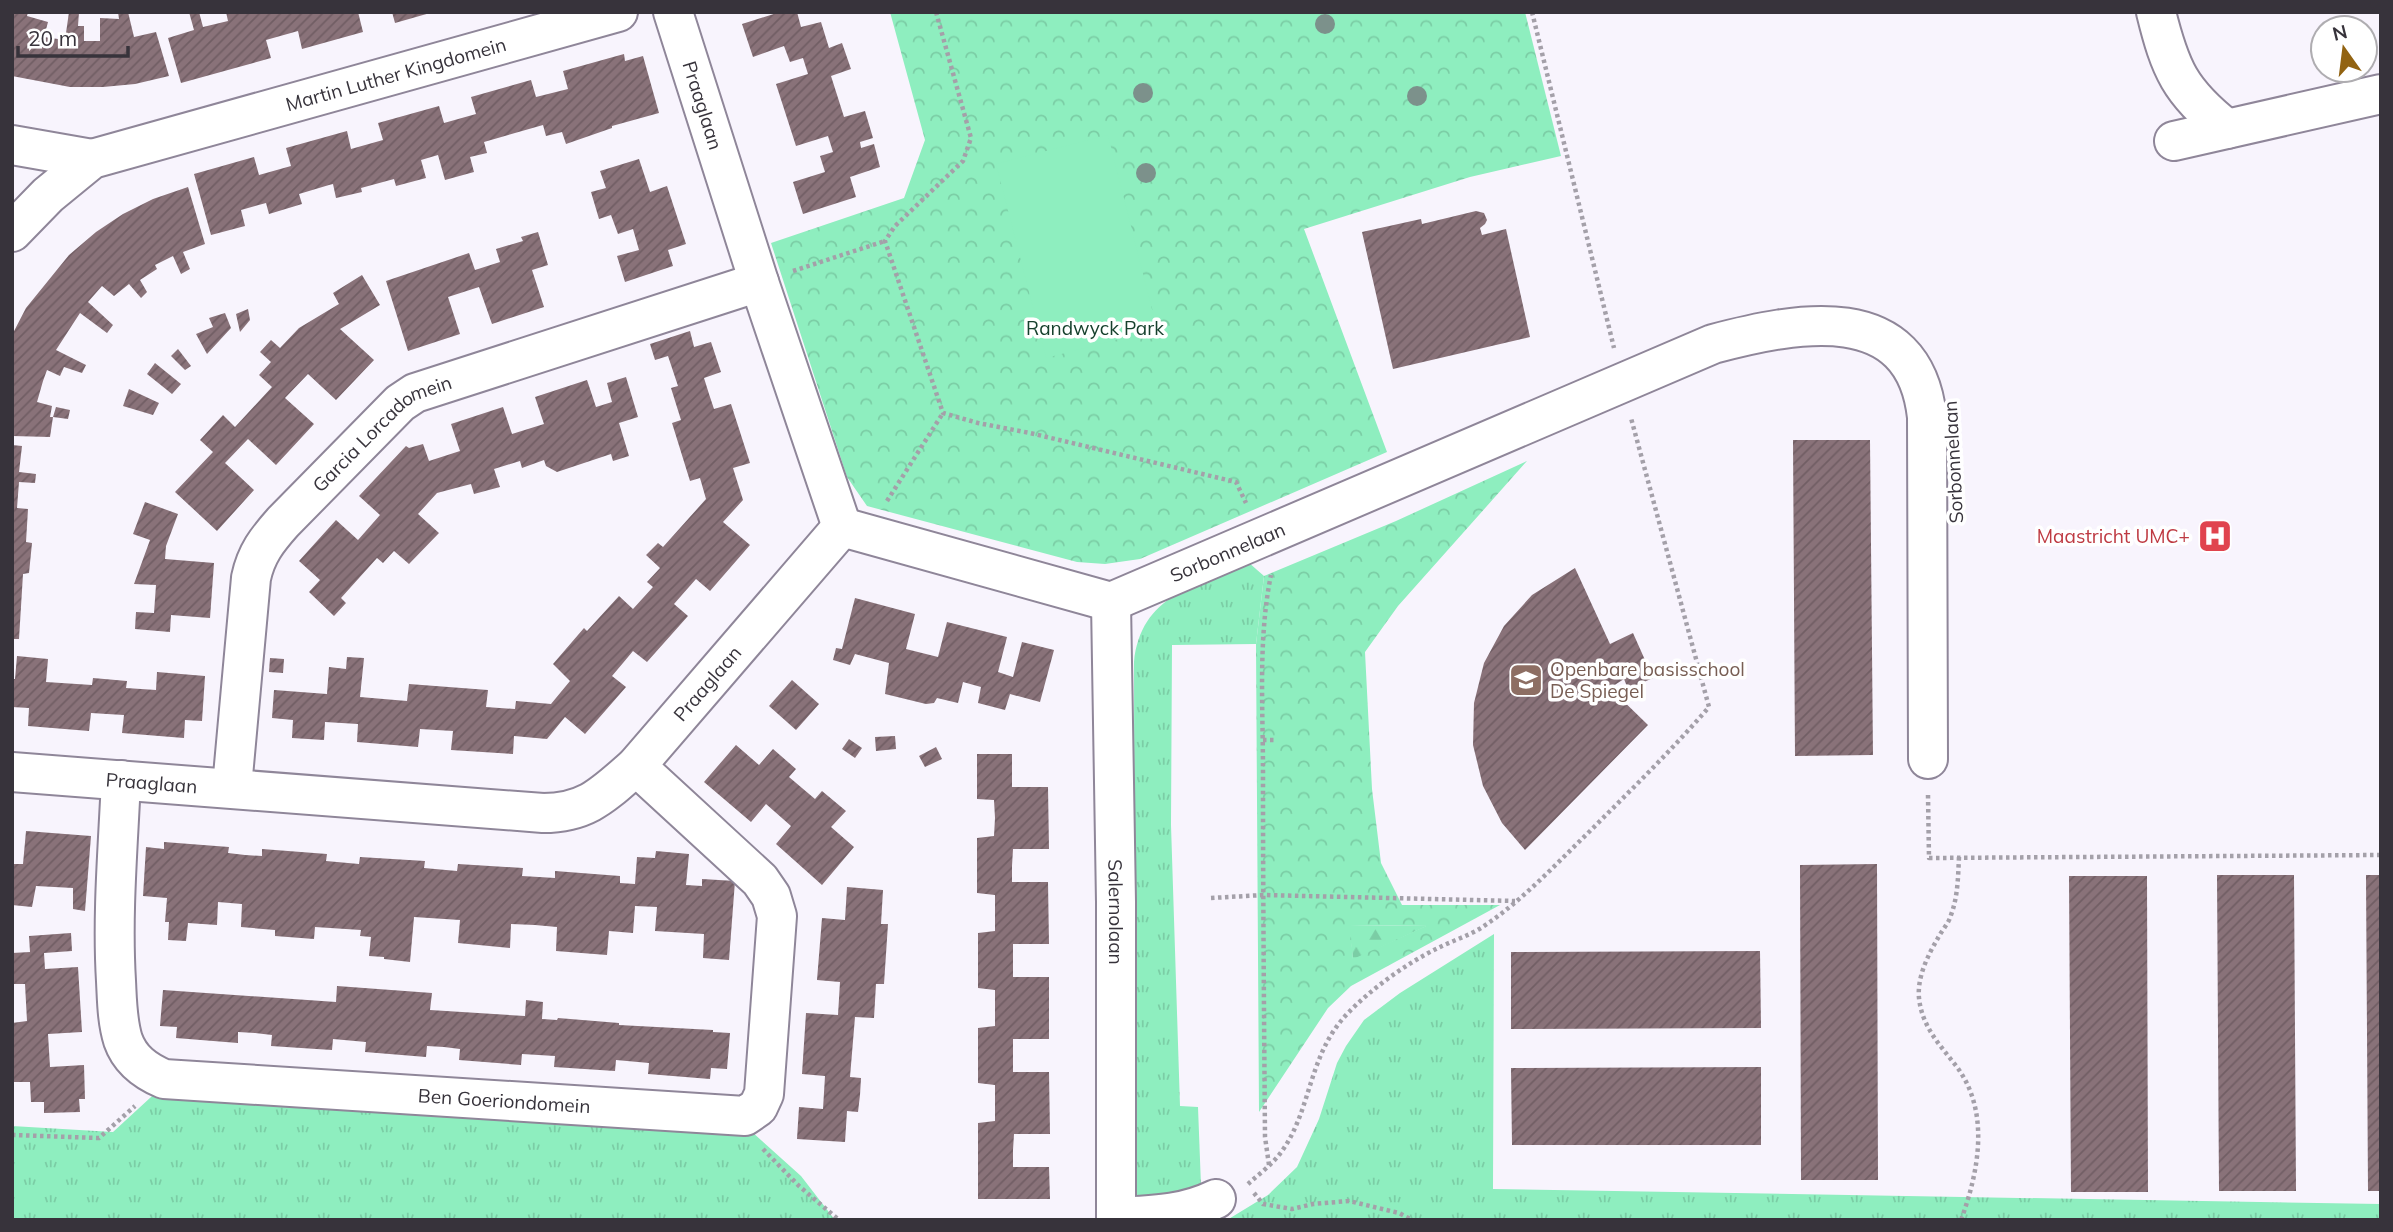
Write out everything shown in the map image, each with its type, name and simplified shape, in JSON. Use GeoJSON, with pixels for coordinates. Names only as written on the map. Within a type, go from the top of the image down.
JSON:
{"type":"FeatureCollection","features":[{"type":"Feature","properties":{"kind":"street","name":"Martin Luther Kingdomein"},"geometry":{"type":"LineString","coordinates":[[92,159],[618,12]]}},
{"type":"Feature","properties":{"kind":"street","name":"Praaglaan"},"geometry":{"type":"LineString","coordinates":[[12,772],[557,813],[572,811],[587,806],[602,796],[636,766],[854,531],[759,282],[673,12]]}},
{"type":"Feature","properties":{"kind":"street"},"geometry":{"type":"LineString","coordinates":[[2156,12],[2165,47],[2180,82],[2203,110],[2227,129]]}},
{"type":"Feature","properties":{"kind":"street"},"geometry":{"type":"LineString","coordinates":[[2174,141],[2381,94]]}},
{"type":"Feature","properties":{"kind":"street"},"geometry":{"type":"LineString","coordinates":[[12,145],[92,159]]}},
{"type":"Feature","properties":{"kind":"street"},"geometry":{"type":"LineString","coordinates":[[12,232],[48,195],[92,159]]}},
{"type":"Feature","properties":{"kind":"street","name":"Garcia Lorcadomein"},"geometry":{"type":"LineString","coordinates":[[232,788],[255,559],[282,522],[400,403],[415,393],[759,282]]}},
{"type":"Feature","properties":{"kind":"street","name":"Sorbonnelaan"},"geometry":{"type":"LineString","coordinates":[[1111,602],[1713,344],[1767,330],[1819,324],[1843,327],[1877,337],[1900,352],[1915,369],[1922,384],[1927,417],[1928,759]]}},
{"type":"Feature","properties":{"kind":"street"},"geometry":{"type":"LineString","coordinates":[[854,531],[1111,602]]}},
{"type":"Feature","properties":{"kind":"street","name":"Salernolaan"},"geometry":{"type":"LineString","coordinates":[[1111,602],[1116,902],[1116,1218]]}},
{"type":"Feature","properties":{"kind":"street","name":"Ben Goeriondomein"},"geometry":{"type":"LineString","coordinates":[[121,780],[113,933],[118,1020],[124,1042],[146,1072],[164,1079],[745,1115],[758,1107],[764,1094],[776,916],[771,896],[760,880],[636,766]]}},
{"type":"Feature","properties":{"kind":"street"},"geometry":{"type":"LineString","coordinates":[[1116,1218],[1165,1216],[1194,1209],[1232,1192]]}},
{"type":"Feature","properties":{"kind":"path"},"geometry":{"type":"LineString","coordinates":[[1269,1165],[1282,1151],[1296,1123],[1320,1054],[1347,1013],[1379,985],[1435,949],[1479,929],[1516,901],[1675,746],[1709,707],[1620,384],[1532,12]]}},
{"type":"Feature","properties":{"kind":"path"},"geometry":{"type":"LineString","coordinates":[[759,282],[886,241]]}},
{"type":"Feature","properties":{"kind":"path"},"geometry":{"type":"LineString","coordinates":[[854,531],[943,413]]}},
{"type":"Feature","properties":{"kind":"path"},"geometry":{"type":"LineString","coordinates":[[1263,740],[1276,740]]}},
{"type":"Feature","properties":{"kind":"path"},"geometry":{"type":"LineString","coordinates":[[1928,759],[1929,858],[2381,855]]}},
{"type":"Feature","properties":{"kind":"path"},"geometry":{"type":"LineString","coordinates":[[1959,857],[1957,892],[1951,917],[1928,956],[1921,976],[1919,995],[1921,1012],[1930,1033],[1965,1079],[1976,1108],[1977,1160],[1973,1185],[1961,1220]]}},
{"type":"Feature","properties":{"kind":"path"},"geometry":{"type":"LineString","coordinates":[[1211,898],[1263,895],[1516,901]]}},
{"type":"Feature","properties":{"kind":"path"},"geometry":{"type":"LineString","coordinates":[[12,1135],[99,1138],[164,1079]]}},
{"type":"Feature","properties":{"kind":"path"},"geometry":{"type":"LineString","coordinates":[[730,1116],[800,1186],[839,1220]]}},
{"type":"Feature","properties":{"kind":"path"},"geometry":{"type":"LineString","coordinates":[[1232,1192],[1263,1204],[1292,1209],[1349,1200],[1399,1213],[1412,1220]]}},
{"type":"Feature","properties":{"kind":"green space","name":"Randwyck Park"},"geometry":{"type":"Polygon","coordinates":[[[890,12],[1525,12],[1561,156],[1470,177],[1304,229],[1387,452],[1140,559],[1105,564],[1077,562],[867,506],[847,477],[771,243],[904,198],[925,140],[890,12]]]}},
{"type":"Feature","properties":{"kind":"green space"},"geometry":{"type":"Polygon","coordinates":[[[1108,135],[1157,329],[1046,358],[996,164],[1108,135]]]}},
{"type":"Feature","properties":{"kind":"green space"},"geometry":{"type":"Polygon","coordinates":[[[1527,461],[1398,606],[1365,652],[1372,789],[1381,863],[1402,905],[1500,905],[1351,986],[1328,1008],[1259,1112],[1256,644],[1264,576],[1396,521],[1527,461]],[[1350,926],[1353,959],[1426,926],[1350,926]]]}},
{"type":"Feature","properties":{"kind":"green space"},"geometry":{"type":"Polygon","coordinates":[[[1248,562],[1264,576],[1256,644],[1172,645],[1171,825],[1180,1106],[1198,1107],[1201,1186],[1194,1194],[1140,1198],[1135,1192],[1134,662],[1139,639],[1147,621],[1159,607],[1190,587],[1248,562]]]}},
{"type":"Feature","properties":{"kind":"green space"},"geometry":{"type":"Polygon","coordinates":[[[1429,925],[1353,960],[1349,926],[1429,925]]]}},
{"type":"Feature","properties":{"kind":"green space"},"geometry":{"type":"Polygon","coordinates":[[[1494,934],[1493,1189],[2381,1204],[2381,1220],[1227,1220],[1268,1195],[1297,1167],[1319,1119],[1337,1063],[1364,1020],[1400,993],[1494,934]]]}},
{"type":"Feature","properties":{"kind":"green space"},"geometry":{"type":"Polygon","coordinates":[[[163,1086],[742,1123],[801,1176],[835,1220],[12,1220],[12,1126],[113,1132],[163,1086]]]}},
{"type":"Feature","properties":{"kind":"building"},"geometry":{"type":"Polygon","coordinates":[[[12,12],[28,12],[27,16],[48,22],[44,37],[65,40],[69,12],[79,12],[78,26],[84,26],[84,41],[100,41],[100,18],[119,19],[118,12],[128,12],[134,37],[156,32],[169,76],[135,84],[70,87],[12,76],[12,12]]]}},
{"type":"Feature","properties":{"kind":"building"},"geometry":{"type":"Polygon","coordinates":[[[189,12],[199,12],[203,27],[228,21],[226,12],[358,12],[363,32],[302,49],[298,31],[266,40],[271,58],[181,83],[168,38],[194,30],[189,12]]]}},
{"type":"Feature","properties":{"kind":"building"},"geometry":{"type":"Polygon","coordinates":[[[392,12],[430,12],[430,13],[395,23],[392,12]]]}},
{"type":"Feature","properties":{"kind":"building"},"geometry":{"type":"Polygon","coordinates":[[[780,12],[797,12],[801,27],[821,22],[829,48],[842,43],[851,69],[831,76],[844,117],[865,111],[873,138],[860,142],[861,148],[874,144],[880,167],[850,177],[856,197],[803,214],[793,182],[825,172],[820,156],[833,152],[828,136],[796,146],[776,84],[808,74],[803,58],[790,62],[784,46],[753,57],[742,24],[780,12]]]}},
{"type":"Feature","properties":{"kind":"building"},"geometry":{"type":"Polygon","coordinates":[[[624,54],[625,61],[643,56],[659,113],[612,126],[566,144],[562,132],[546,136],[543,125],[484,142],[487,153],[470,157],[474,172],[445,180],[438,155],[421,160],[426,178],[396,186],[394,179],[361,188],[362,192],[336,198],[333,184],[329,185],[299,194],[302,204],[269,214],[266,203],[241,210],[245,226],[211,235],[194,174],[254,157],[259,175],[291,166],[286,148],[347,131],[351,149],[383,140],[378,123],[439,106],[444,123],[476,114],[471,97],[531,80],[536,97],[568,89],[563,71],[624,54]]]}},
{"type":"Feature","properties":{"kind":"building"},"geometry":{"type":"Polygon","coordinates":[[[639,159],[650,192],[667,186],[686,244],[668,250],[673,266],[625,282],[617,256],[639,250],[633,229],[618,234],[611,215],[599,219],[591,192],[606,188],[600,171],[639,159]]]}},
{"type":"Feature","properties":{"kind":"building"},"geometry":{"type":"Polygon","coordinates":[[[188,187],[205,244],[183,252],[190,269],[181,274],[173,256],[155,265],[157,269],[140,280],[147,292],[141,298],[129,284],[114,296],[102,286],[88,302],[113,325],[107,333],[80,313],[56,350],[86,365],[82,373],[64,367],[60,376],[47,370],[37,402],[52,406],[50,417],[53,417],[50,437],[12,436],[12,335],[26,308],[69,255],[96,232],[153,199],[188,187]]]}},
{"type":"Feature","properties":{"kind":"building"},"geometry":{"type":"Polygon","coordinates":[[[1476,211],[1484,213],[1487,220],[1480,228],[1482,235],[1506,229],[1530,337],[1393,369],[1362,232],[1421,219],[1422,224],[1476,211]]]}},
{"type":"Feature","properties":{"kind":"building"},"geometry":{"type":"Polygon","coordinates":[[[538,232],[548,265],[532,270],[544,307],[492,324],[479,287],[448,297],[460,334],[408,351],[386,281],[469,253],[475,270],[500,262],[496,249],[523,241],[521,237],[538,232]]]}},
{"type":"Feature","properties":{"kind":"building"},"geometry":{"type":"Polygon","coordinates":[[[362,275],[380,305],[340,329],[374,360],[336,400],[308,374],[285,398],[314,424],[276,465],[248,439],[225,463],[254,490],[217,531],[175,492],[213,452],[200,440],[223,415],[235,427],[272,387],[259,375],[271,362],[260,352],[271,340],[280,348],[299,328],[339,304],[333,293],[362,275]]]}},
{"type":"Feature","properties":{"kind":"building"},"geometry":{"type":"Polygon","coordinates":[[[248,309],[250,320],[240,332],[236,314],[248,309]]]}},
{"type":"Feature","properties":{"kind":"building"},"geometry":{"type":"Polygon","coordinates":[[[225,313],[231,328],[207,354],[196,334],[213,327],[209,318],[225,313]]]}},
{"type":"Feature","properties":{"kind":"building"},"geometry":{"type":"Polygon","coordinates":[[[690,331],[694,347],[711,342],[721,372],[704,378],[709,394],[714,409],[731,404],[750,463],[733,468],[743,500],[723,522],[750,545],[710,591],[696,579],[674,604],[688,616],[647,662],[633,651],[612,676],[626,687],[585,734],[565,717],[547,739],[514,736],[513,754],[451,750],[453,731],[420,729],[418,747],[357,742],[358,724],[325,722],[324,740],[292,738],[293,720],[272,718],[274,690],[327,694],[329,667],[346,669],[347,657],[364,658],[360,697],[407,701],[409,684],[488,690],[486,707],[515,709],[516,701],[551,704],[570,681],[553,664],[584,628],[587,631],[619,596],[633,609],[653,587],[647,582],[660,568],[646,555],[658,543],[663,547],[706,499],[700,478],[690,481],[672,423],[681,420],[671,388],[678,386],[668,356],[655,360],[650,344],[690,331]]]}},
{"type":"Feature","properties":{"kind":"building"},"geometry":{"type":"Polygon","coordinates":[[[178,349],[191,366],[185,370],[171,356],[178,349]]]}},
{"type":"Feature","properties":{"kind":"building"},"geometry":{"type":"Polygon","coordinates":[[[155,363],[181,384],[172,394],[147,374],[155,363]]]}},
{"type":"Feature","properties":{"kind":"building"},"geometry":{"type":"Polygon","coordinates":[[[626,377],[638,417],[619,423],[629,456],[613,461],[611,454],[557,472],[546,466],[544,460],[522,468],[520,461],[494,469],[500,487],[474,494],[471,484],[437,493],[418,514],[439,533],[409,564],[394,551],[383,563],[377,558],[341,598],[346,603],[334,616],[309,592],[320,580],[299,561],[336,520],[358,540],[380,515],[359,496],[406,446],[409,448],[423,444],[429,461],[460,451],[451,424],[503,407],[512,434],[544,424],[535,397],[587,380],[596,407],[612,402],[607,383],[626,377]]]}},
{"type":"Feature","properties":{"kind":"building"},"geometry":{"type":"Polygon","coordinates":[[[129,389],[159,403],[153,415],[123,406],[129,389]]]}},
{"type":"Feature","properties":{"kind":"building"},"geometry":{"type":"Polygon","coordinates":[[[56,407],[70,410],[68,419],[53,417],[56,407]]]}},
{"type":"Feature","properties":{"kind":"building"},"geometry":{"type":"Polygon","coordinates":[[[1793,440],[1870,440],[1873,755],[1795,756],[1793,440]]]}},
{"type":"Feature","properties":{"kind":"building"},"geometry":{"type":"Polygon","coordinates":[[[12,445],[22,446],[19,472],[36,474],[35,483],[19,482],[17,508],[28,509],[26,542],[32,543],[29,573],[23,574],[19,639],[12,639],[12,445]]]}},
{"type":"Feature","properties":{"kind":"building"},"geometry":{"type":"Polygon","coordinates":[[[145,502],[178,514],[166,546],[165,559],[214,563],[210,618],[171,615],[170,632],[135,629],[136,612],[154,613],[156,585],[134,584],[150,540],[133,534],[145,502]]]}},
{"type":"Feature","properties":{"kind":"building"},"geometry":{"type":"Polygon","coordinates":[[[1575,568],[1610,644],[1633,633],[1653,678],[1628,689],[1624,679],[1610,688],[1648,725],[1525,850],[1502,823],[1483,786],[1473,745],[1474,703],[1484,663],[1504,626],[1532,595],[1575,568]]]}},
{"type":"Feature","properties":{"kind":"building"},"geometry":{"type":"Polygon","coordinates":[[[855,598],[915,614],[906,649],[938,657],[947,622],[1007,637],[998,672],[1013,677],[1022,642],[1054,650],[1040,702],[1010,694],[1005,710],[978,703],[981,687],[963,682],[958,703],[937,698],[934,703],[926,704],[885,694],[889,663],[855,654],[850,665],[833,660],[836,648],[842,649],[855,598]]]}},
{"type":"Feature","properties":{"kind":"building"},"geometry":{"type":"Polygon","coordinates":[[[17,656],[48,659],[46,682],[92,685],[93,678],[127,681],[126,688],[156,690],[157,672],[205,676],[202,721],[185,720],[184,738],[122,733],[124,715],[91,713],[89,731],[28,726],[29,708],[12,707],[12,679],[15,679],[17,656]]]}},
{"type":"Feature","properties":{"kind":"building"},"geometry":{"type":"Polygon","coordinates":[[[270,658],[284,659],[283,673],[269,672],[270,658]]]}},
{"type":"Feature","properties":{"kind":"building"},"geometry":{"type":"Polygon","coordinates":[[[792,680],[819,704],[796,730],[769,706],[792,680]]]}},
{"type":"Feature","properties":{"kind":"building"},"geometry":{"type":"Polygon","coordinates":[[[895,736],[896,749],[876,751],[875,737],[895,736]]]}},
{"type":"Feature","properties":{"kind":"building"},"geometry":{"type":"Polygon","coordinates":[[[849,739],[862,748],[855,758],[842,749],[849,739]]]}},
{"type":"Feature","properties":{"kind":"building"},"geometry":{"type":"Polygon","coordinates":[[[736,745],[759,765],[773,749],[796,769],[789,777],[815,799],[822,791],[846,811],[831,827],[854,847],[822,885],[776,844],[791,826],[766,804],[751,822],[704,782],[736,745]]]}},
{"type":"Feature","properties":{"kind":"building"},"geometry":{"type":"Polygon","coordinates":[[[936,747],[942,759],[925,767],[919,756],[936,747]]]}},
{"type":"Feature","properties":{"kind":"building"},"geometry":{"type":"Polygon","coordinates":[[[977,754],[1012,754],[1012,787],[1048,787],[1049,849],[1013,849],[1012,882],[1048,882],[1049,944],[1013,944],[1013,977],[1049,977],[1049,1039],[1013,1039],[1013,1072],[1049,1072],[1050,1134],[1014,1134],[1013,1167],[1049,1167],[1050,1199],[978,1199],[978,1123],[995,1121],[995,1085],[978,1083],[978,1028],[995,1026],[995,990],[978,988],[978,933],[995,931],[995,895],[977,893],[977,838],[994,836],[995,818],[994,800],[977,799],[977,754]]]}},
{"type":"Feature","properties":{"kind":"building"},"geometry":{"type":"Polygon","coordinates":[[[26,831],[91,836],[85,911],[73,909],[73,888],[36,886],[32,907],[12,905],[12,864],[23,864],[26,831]]]}},
{"type":"Feature","properties":{"kind":"building"},"geometry":{"type":"Polygon","coordinates":[[[164,842],[229,847],[228,853],[245,855],[262,856],[262,849],[327,854],[326,861],[359,864],[360,857],[425,861],[424,868],[457,871],[458,864],[523,868],[522,876],[555,878],[555,871],[620,876],[620,883],[635,884],[637,857],[655,858],[656,851],[689,854],[686,885],[702,886],[702,879],[735,881],[729,960],[703,958],[704,934],[655,931],[657,907],[635,906],[633,933],[609,931],[607,955],[556,951],[557,927],[511,924],[510,948],[458,943],[460,920],[414,917],[410,962],[384,959],[369,956],[371,937],[360,936],[361,930],[315,927],[314,939],[275,936],[275,930],[241,927],[242,904],[218,902],[217,925],[188,923],[186,941],[168,940],[169,922],[165,922],[167,898],[143,896],[146,847],[164,849],[164,842]]]}},
{"type":"Feature","properties":{"kind":"building"},"geometry":{"type":"Polygon","coordinates":[[[1877,864],[1878,1180],[1801,1180],[1800,865],[1877,864]]]}},
{"type":"Feature","properties":{"kind":"building"},"geometry":{"type":"Polygon","coordinates":[[[2217,875],[2294,875],[2296,1191],[2219,1191],[2217,875]]]}},
{"type":"Feature","properties":{"kind":"building"},"geometry":{"type":"Polygon","coordinates":[[[2366,875],[2381,875],[2381,1191],[2368,1191],[2366,875]]]}},
{"type":"Feature","properties":{"kind":"building"},"geometry":{"type":"Polygon","coordinates":[[[2069,876],[2147,876],[2148,1192],[2071,1192],[2069,876]]]}},
{"type":"Feature","properties":{"kind":"building"},"geometry":{"type":"Polygon","coordinates":[[[847,887],[883,890],[881,924],[888,924],[884,984],[876,984],[874,1018],[855,1017],[850,1077],[861,1078],[860,1095],[858,1112],[847,1111],[845,1142],[797,1139],[799,1107],[823,1109],[825,1076],[802,1074],[806,1013],[838,1015],[840,982],[817,980],[822,918],[845,920],[847,887]]]}},
{"type":"Feature","properties":{"kind":"building"},"geometry":{"type":"Polygon","coordinates":[[[71,933],[72,951],[44,953],[45,969],[78,967],[82,1032],[48,1034],[50,1067],[84,1065],[85,1099],[79,1099],[80,1112],[44,1113],[44,1102],[31,1102],[30,1082],[12,1082],[12,1023],[27,1021],[25,984],[12,984],[12,953],[30,952],[29,936],[71,933]]]}},
{"type":"Feature","properties":{"kind":"building"},"geometry":{"type":"Polygon","coordinates":[[[1760,951],[1761,1028],[1511,1029],[1511,952],[1760,951]]]}},
{"type":"Feature","properties":{"kind":"building"},"geometry":{"type":"Polygon","coordinates":[[[337,986],[432,993],[430,1010],[525,1016],[526,1000],[543,1002],[542,1019],[558,1018],[730,1033],[727,1069],[711,1068],[710,1079],[648,1074],[649,1063],[616,1060],[615,1071],[554,1067],[555,1056],[522,1054],[521,1065],[459,1060],[460,1049],[444,1047],[427,1046],[426,1057],[365,1052],[366,1042],[333,1039],[332,1050],[271,1046],[272,1035],[255,1033],[238,1032],[238,1043],[176,1038],[177,1027],[160,1026],[163,990],[336,1002],[337,986]]]}},
{"type":"Feature","properties":{"kind":"building"},"geometry":{"type":"Polygon","coordinates":[[[1761,1067],[1761,1145],[1512,1145],[1511,1068],[1761,1067]]]}},
{"type":"Feature","properties":{"kind":"place","name":"Maastricht UMC+"},"geometry":{"type":"Point","coordinates":[2215,536]}},
{"type":"Feature","properties":{"kind":"place","name":"Openbare basisschool De Spiegel"},"geometry":{"type":"Point","coordinates":[1526,680]}}]}
